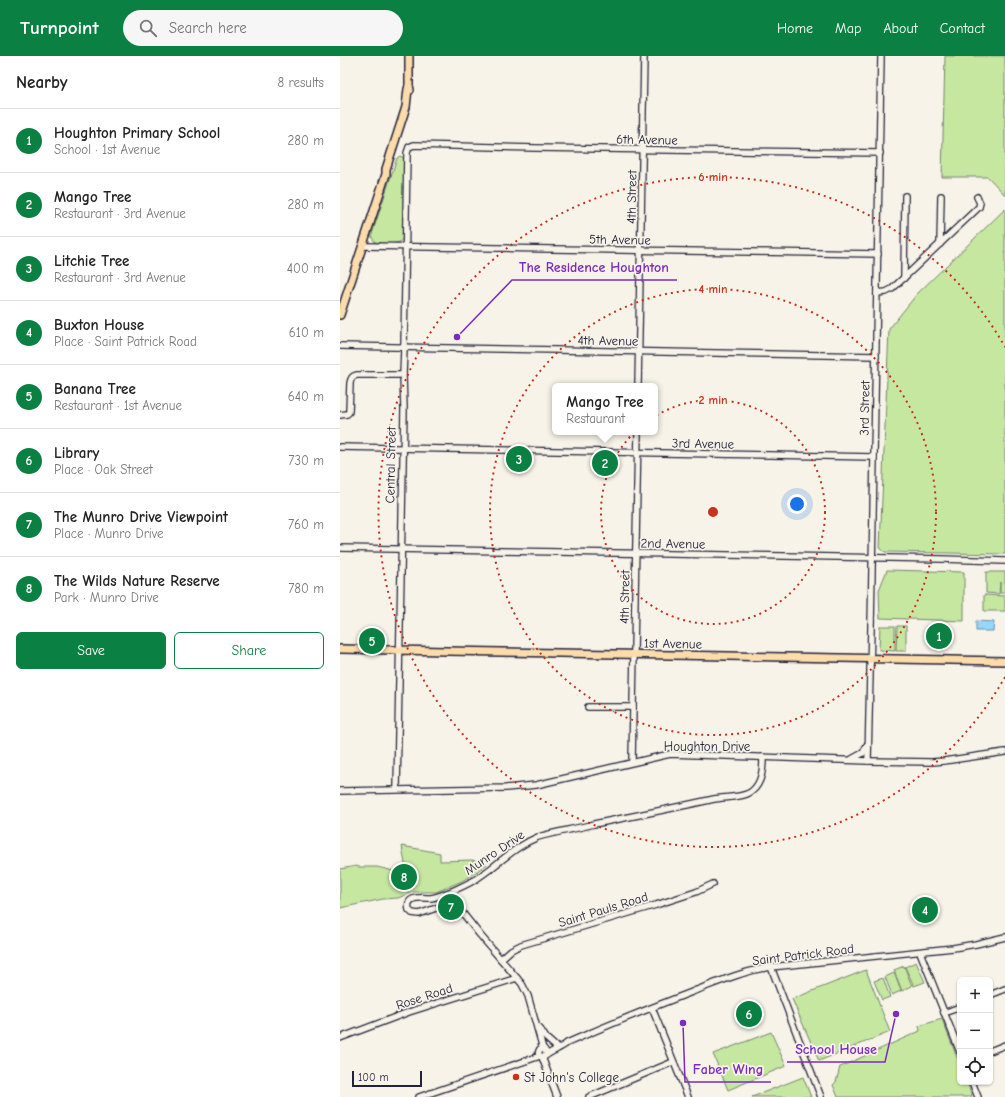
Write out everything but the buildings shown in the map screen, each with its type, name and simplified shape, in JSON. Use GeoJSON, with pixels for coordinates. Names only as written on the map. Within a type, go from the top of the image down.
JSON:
{"type":"FeatureCollection","features":[{"type":"Feature","properties":{"kind":"main road"},"geometry":{"type":"LineString","coordinates":[[340,315],[386,174],[390,170],[404,121],[409,111],[409,56]]}},
{"type":"Feature","properties":{"kind":"main road","name":"1st Avenue"},"geometry":{"type":"LineString","coordinates":[[340,649],[1005,661]]}},
{"type":"Feature","properties":{"kind":"street","name":"4th Street"},"geometry":{"type":"LineString","coordinates":[[638,383],[644,56]]}},
{"type":"Feature","properties":{"kind":"street","name":"3rd Street"},"geometry":{"type":"LineString","coordinates":[[868,761],[881,56]]}},
{"type":"Feature","properties":{"kind":"street","name":"6th Avenue"},"geometry":{"type":"LineString","coordinates":[[414,145],[880,153]]}},
{"type":"Feature","properties":{"kind":"street","name":"Central Street"},"geometry":{"type":"LineString","coordinates":[[397,789],[408,150],[409,147],[414,145]]}},
{"type":"Feature","properties":{"kind":"street"},"geometry":{"type":"LineString","coordinates":[[904,278],[905,196]]}},
{"type":"Feature","properties":{"kind":"street"},"geometry":{"type":"LineString","coordinates":[[940,244],[941,196]]}},
{"type":"Feature","properties":{"kind":"street"},"geometry":{"type":"LineString","coordinates":[[877,293],[889,291],[979,207],[980,203],[977,197]]}},
{"type":"Feature","properties":{"kind":"street","name":"5th Avenue"},"geometry":{"type":"LineString","coordinates":[[363,246],[878,254]]}},
{"type":"Feature","properties":{"kind":"street","name":"4th Avenue"},"geometry":{"type":"LineString","coordinates":[[340,346],[876,356]]}},
{"type":"Feature","properties":{"kind":"street"},"geometry":{"type":"LineString","coordinates":[[340,415],[347,414],[349,412],[350,383],[351,378],[354,375],[403,375]]}},
{"type":"Feature","properties":{"kind":"street","name":"4th Street"},"geometry":{"type":"LineString","coordinates":[[632,762],[638,435]]}},
{"type":"Feature","properties":{"kind":"street","name":"3rd Avenue"},"geometry":{"type":"LineString","coordinates":[[340,447],[874,457]]}},
{"type":"Feature","properties":{"kind":"street","name":"2nd Avenue"},"geometry":{"type":"LineString","coordinates":[[340,548],[1005,561]]}},
{"type":"Feature","properties":{"kind":"street"},"geometry":{"type":"LineString","coordinates":[[588,706],[633,707]]}},
{"type":"Feature","properties":{"kind":"street"},"geometry":{"type":"LineString","coordinates":[[850,760],[863,753],[869,741]]}},
{"type":"Feature","properties":{"kind":"street","name":"Houghton Drive"},"geometry":{"type":"LineString","coordinates":[[340,791],[506,788],[536,785],[670,754],[938,762],[1005,752]]}},
{"type":"Feature","properties":{"kind":"street","name":"Munro Drive"},"geometry":{"type":"LineString","coordinates":[[535,1020],[528,996],[522,984],[461,911],[456,907],[445,906],[414,914],[409,910],[409,903],[416,898],[438,896],[463,887],[480,877],[517,848],[538,837],[750,793],[759,781],[763,757]]}},
{"type":"Feature","properties":{"kind":"street","name":"Saint Pauls Road"},"geometry":{"type":"LineString","coordinates":[[501,959],[508,951],[521,945],[662,903],[696,892],[713,884]]}},
{"type":"Feature","properties":{"kind":"street","name":"Saint Patrick Road"},"geometry":{"type":"LineString","coordinates":[[543,1053],[555,1046],[567,1043],[605,1026],[744,973],[771,967],[968,946],[1005,937]]}},
{"type":"Feature","properties":{"kind":"street"},"geometry":{"type":"LineString","coordinates":[[920,952],[959,1049]]}},
{"type":"Feature","properties":{"kind":"street"},"geometry":{"type":"LineString","coordinates":[[771,967],[821,1097]]}},
{"type":"Feature","properties":{"kind":"street","name":"Rose Road"},"geometry":{"type":"LineString","coordinates":[[340,1038],[409,1012],[517,978]]}},
{"type":"Feature","properties":{"kind":"street"},"geometry":{"type":"LineString","coordinates":[[993,994],[1005,989]]}},
{"type":"Feature","properties":{"kind":"street"},"geometry":{"type":"LineString","coordinates":[[652,1008],[688,1097]]}},
{"type":"Feature","properties":{"kind":"street"},"geometry":{"type":"LineString","coordinates":[[944,1013],[957,1008]]}},
{"type":"Feature","properties":{"kind":"street"},"geometry":{"type":"LineString","coordinates":[[535,1020],[543,1053],[543,1061],[557,1097]]}},
{"type":"Feature","properties":{"kind":"street"},"geometry":{"type":"LineString","coordinates":[[535,1020],[546,1038],[555,1046]]}},
{"type":"Feature","properties":{"kind":"street","name":"Saint Patrick Road"},"geometry":{"type":"LineString","coordinates":[[419,1097],[519,1063],[526,1058],[564,1046],[567,1043]]}},
{"type":"Feature","properties":{"kind":"street"},"geometry":{"type":"LineString","coordinates":[[993,1050],[1005,1045]]}},
{"type":"Feature","properties":{"kind":"street"},"geometry":{"type":"LineString","coordinates":[[589,1097],[673,1062]]}},
{"type":"Feature","properties":{"kind":"street"},"geometry":{"type":"LineString","coordinates":[[973,1085],[978,1097]]}},
{"type":"Feature","properties":{"kind":"green space"},"geometry":{"type":"Polygon","coordinates":[[[945,56],[1005,56],[1005,195],[988,177],[942,177],[945,56]]]}},
{"type":"Feature","properties":{"kind":"green space"},"geometry":{"type":"Polygon","coordinates":[[[400,156],[404,158],[404,237],[399,242],[395,243],[375,242],[372,238],[372,234],[397,158],[400,156]]]}},
{"type":"Feature","properties":{"kind":"green space"},"geometry":{"type":"Polygon","coordinates":[[[1005,209],[1005,554],[885,552],[880,548],[889,329],[917,294],[1005,209]]]}},
{"type":"Feature","properties":{"kind":"green space"},"geometry":{"type":"Polygon","coordinates":[[[887,570],[964,572],[964,621],[880,618],[879,590],[887,570]]]}},
{"type":"Feature","properties":{"kind":"green space"},"geometry":{"type":"Polygon","coordinates":[[[986,572],[1005,572],[1005,593],[1000,593],[1000,582],[999,594],[986,593],[986,572]]]}},
{"type":"Feature","properties":{"kind":"green space"},"geometry":{"type":"Polygon","coordinates":[[[984,595],[1005,596],[1005,611],[984,611],[984,595]]]}},
{"type":"Feature","properties":{"kind":"green space"},"geometry":{"type":"Polygon","coordinates":[[[880,626],[895,626],[895,651],[879,650],[880,626]]]}},
{"type":"Feature","properties":{"kind":"green space"},"geometry":{"type":"Polygon","coordinates":[[[897,626],[906,626],[906,651],[896,651],[897,626]]]}},
{"type":"Feature","properties":{"kind":"green space"},"geometry":{"type":"Polygon","coordinates":[[[402,846],[440,853],[440,861],[472,860],[487,864],[462,881],[436,892],[413,892],[398,898],[383,899],[340,908],[340,869],[356,866],[377,867],[398,872],[406,870],[402,846]]]}},
{"type":"Feature","properties":{"kind":"green space"},"geometry":{"type":"Polygon","coordinates":[[[916,962],[925,982],[914,986],[905,967],[916,962]]]}},
{"type":"Feature","properties":{"kind":"green space"},"geometry":{"type":"Polygon","coordinates":[[[904,966],[912,986],[902,991],[894,970],[904,966]]]}},
{"type":"Feature","properties":{"kind":"green space"},"geometry":{"type":"Polygon","coordinates":[[[866,970],[890,1032],[819,1061],[792,999],[866,970]]]}},
{"type":"Feature","properties":{"kind":"green space"},"geometry":{"type":"Polygon","coordinates":[[[894,973],[901,991],[892,995],[885,977],[894,973]]]}},
{"type":"Feature","properties":{"kind":"green space"},"geometry":{"type":"Polygon","coordinates":[[[883,978],[890,997],[882,1000],[874,981],[883,978]]]}},
{"type":"Feature","properties":{"kind":"green space"},"geometry":{"type":"Polygon","coordinates":[[[942,1019],[957,1057],[957,1085],[968,1085],[972,1096],[838,1097],[833,1085],[836,1082],[840,1067],[920,1031],[919,1026],[942,1019]]]}},
{"type":"Feature","properties":{"kind":"green space"},"geometry":{"type":"Polygon","coordinates":[[[771,1032],[786,1066],[728,1090],[713,1054],[771,1032]]]}},
{"type":"Feature","properties":{"kind":"green space"},"geometry":{"type":"Polygon","coordinates":[[[803,1077],[811,1097],[752,1097],[803,1077]]]}},
{"type":"Feature","properties":{"kind":"water"},"geometry":{"type":"Polygon","coordinates":[[[976,621],[994,622],[993,631],[976,631],[976,621]]]}},
{"type":"Feature","properties":{"kind":"place","name":"The Residence Houghton"},"geometry":{"type":"Point","coordinates":[457,337]}},
{"type":"Feature","properties":{"kind":"place","name":"Litchie Tree"},"geometry":{"type":"Point","coordinates":[519,459]}},
{"type":"Feature","properties":{"kind":"place","name":"Mango Tree"},"geometry":{"type":"Point","coordinates":[605,463]}},
{"type":"Feature","properties":{"kind":"place","name":"Houghton Primary School"},"geometry":{"type":"Point","coordinates":[939,636]}},
{"type":"Feature","properties":{"kind":"place","name":"Banana Tree"},"geometry":{"type":"Point","coordinates":[372,641]}},
{"type":"Feature","properties":{"kind":"place","name":"The Wilds Nature Reserve"},"geometry":{"type":"Point","coordinates":[404,877]}},
{"type":"Feature","properties":{"kind":"place","name":"The Munro Drive Viewpoint"},"geometry":{"type":"Point","coordinates":[451,907]}},
{"type":"Feature","properties":{"kind":"place","name":"Buxton House"},"geometry":{"type":"Point","coordinates":[925,910]}},
{"type":"Feature","properties":{"kind":"place","name":"Library"},"geometry":{"type":"Point","coordinates":[749,1014]}},
{"type":"Feature","properties":{"kind":"place","name":"School House"},"geometry":{"type":"Point","coordinates":[896,1014]}},
{"type":"Feature","properties":{"kind":"place","name":"Faber Wing"},"geometry":{"type":"Point","coordinates":[683,1023]}},
{"type":"Feature","properties":{"kind":"place","name":"St John's College"},"geometry":{"type":"Point","coordinates":[516,1077]}}]}
